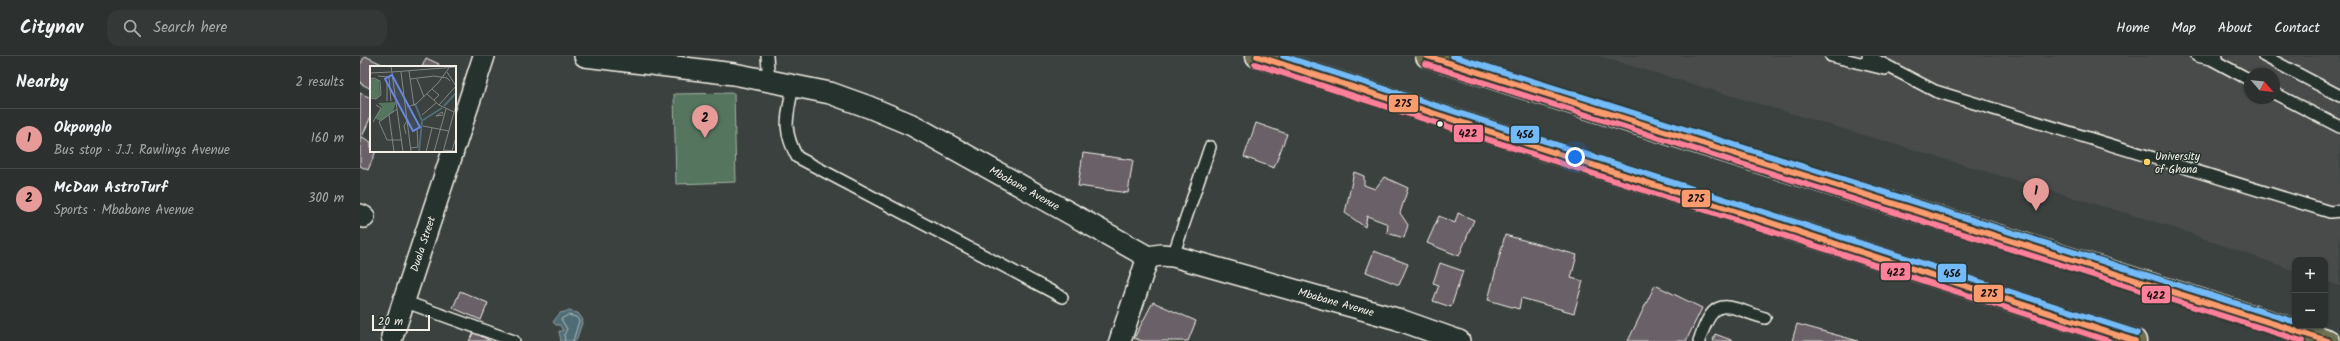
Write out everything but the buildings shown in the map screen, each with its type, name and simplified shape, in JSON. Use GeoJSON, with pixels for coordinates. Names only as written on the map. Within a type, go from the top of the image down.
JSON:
{"type":"FeatureCollection","features":[{"type":"Feature","properties":{"kind":"highway"},"geometry":{"type":"LineString","coordinates":[[1257,56],[2135,341]]}},
{"type":"Feature","properties":{"kind":"highway"},"geometry":{"type":"LineString","coordinates":[[1427,56],[1652,129],[2330,338]]}},
{"type":"Feature","properties":{"kind":"street"},"geometry":{"type":"LineString","coordinates":[[456,142],[484,56]]}},
{"type":"Feature","properties":{"kind":"street","name":"Mbabane Avenue"},"geometry":{"type":"LineString","coordinates":[[585,56],[734,74],[830,93],[912,125],[1148,257],[1161,255],[1173,256],[1397,319],[1459,341]]}},
{"type":"Feature","properties":{"kind":"street","name":"Duala Street"},"geometry":{"type":"LineString","coordinates":[[392,337],[453,152]]}},
{"type":"Feature","properties":{"kind":"street"},"geometry":{"type":"LineString","coordinates":[[1120,341],[1148,257]]}},
{"type":"Feature","properties":{"kind":"lane"},"geometry":{"type":"LineString","coordinates":[[767,56],[769,81]]}},
{"type":"Feature","properties":{"kind":"lane"},"geometry":{"type":"LineString","coordinates":[[1831,56],[1902,74]]}},
{"type":"Feature","properties":{"kind":"lane"},"geometry":{"type":"LineString","coordinates":[[1868,56],[1942,93],[2330,212],[2340,212]]}},
{"type":"Feature","properties":{"kind":"lane"},"geometry":{"type":"LineString","coordinates":[[2198,56],[2214,58],[2244,76]]}},
{"type":"Feature","properties":{"kind":"lane"},"geometry":{"type":"LineString","coordinates":[[2264,56],[2340,96]]}},
{"type":"Feature","properties":{"kind":"lane"},"geometry":{"type":"LineString","coordinates":[[793,85],[786,130],[788,141],[797,157],[1062,297]]}},
{"type":"Feature","properties":{"kind":"lane"},"geometry":{"type":"LineString","coordinates":[[2280,96],[2340,128]]}},
{"type":"Feature","properties":{"kind":"lane"},"geometry":{"type":"LineString","coordinates":[[1173,256],[1210,147]]}},
{"type":"Feature","properties":{"kind":"lane"},"geometry":{"type":"LineString","coordinates":[[403,301],[514,341]]}},
{"type":"Feature","properties":{"kind":"lane"},"geometry":{"type":"LineString","coordinates":[[1699,341],[1705,324],[1714,310],[1724,306],[1765,318]]}},
{"type":"Feature","properties":{"kind":"shaded area","name":"University of Ghana"},"geometry":{"type":"Polygon","coordinates":[[[1598,56],[2340,56],[2340,286],[2328,282],[2328,257],[2292,257],[2292,270],[2169,226],[1598,56]]]}},
{"type":"Feature","properties":{"kind":"green space"},"geometry":{"type":"Polygon","coordinates":[[[734,93],[736,182],[676,184],[674,94],[734,93]]]}},
{"type":"Feature","properties":{"kind":"water"},"geometry":{"type":"Polygon","coordinates":[[[569,311],[578,313],[583,320],[576,341],[561,341],[559,331],[563,331],[560,325],[556,325],[553,322],[560,313],[569,311]]]}},
{"type":"Feature","properties":{"kind":"transit line","name":"275"},"geometry":{"type":"LineString","coordinates":[[1257,56],[2135,341]]}},
{"type":"Feature","properties":{"kind":"transit line","name":"456"},"geometry":{"type":"LineString","coordinates":[[1283,56],[2137,333]]}},
{"type":"Feature","properties":{"kind":"transit line","name":"275"},"geometry":{"type":"LineString","coordinates":[[1427,56],[2328,341]]}},
{"type":"Feature","properties":{"kind":"transit line","name":"456"},"geometry":{"type":"LineString","coordinates":[[1453,56],[2292,321]]}},
{"type":"Feature","properties":{"kind":"transit line","name":"422"},"geometry":{"type":"LineString","coordinates":[[1255,64],[2109,341]]}},
{"type":"Feature","properties":{"kind":"transit line","name":"422"},"geometry":{"type":"LineString","coordinates":[[1425,64],[2302,341]]}},
{"type":"Feature","properties":{"kind":"place","name":"McDan AstroTurf"},"geometry":{"type":"Point","coordinates":[705,138]}},
{"type":"Feature","properties":{"kind":"place","name":"University of Ghana"},"geometry":{"type":"Point","coordinates":[2147,162]}},
{"type":"Feature","properties":{"kind":"place","name":"Okponglo"},"geometry":{"type":"Point","coordinates":[2036,211]}}]}
